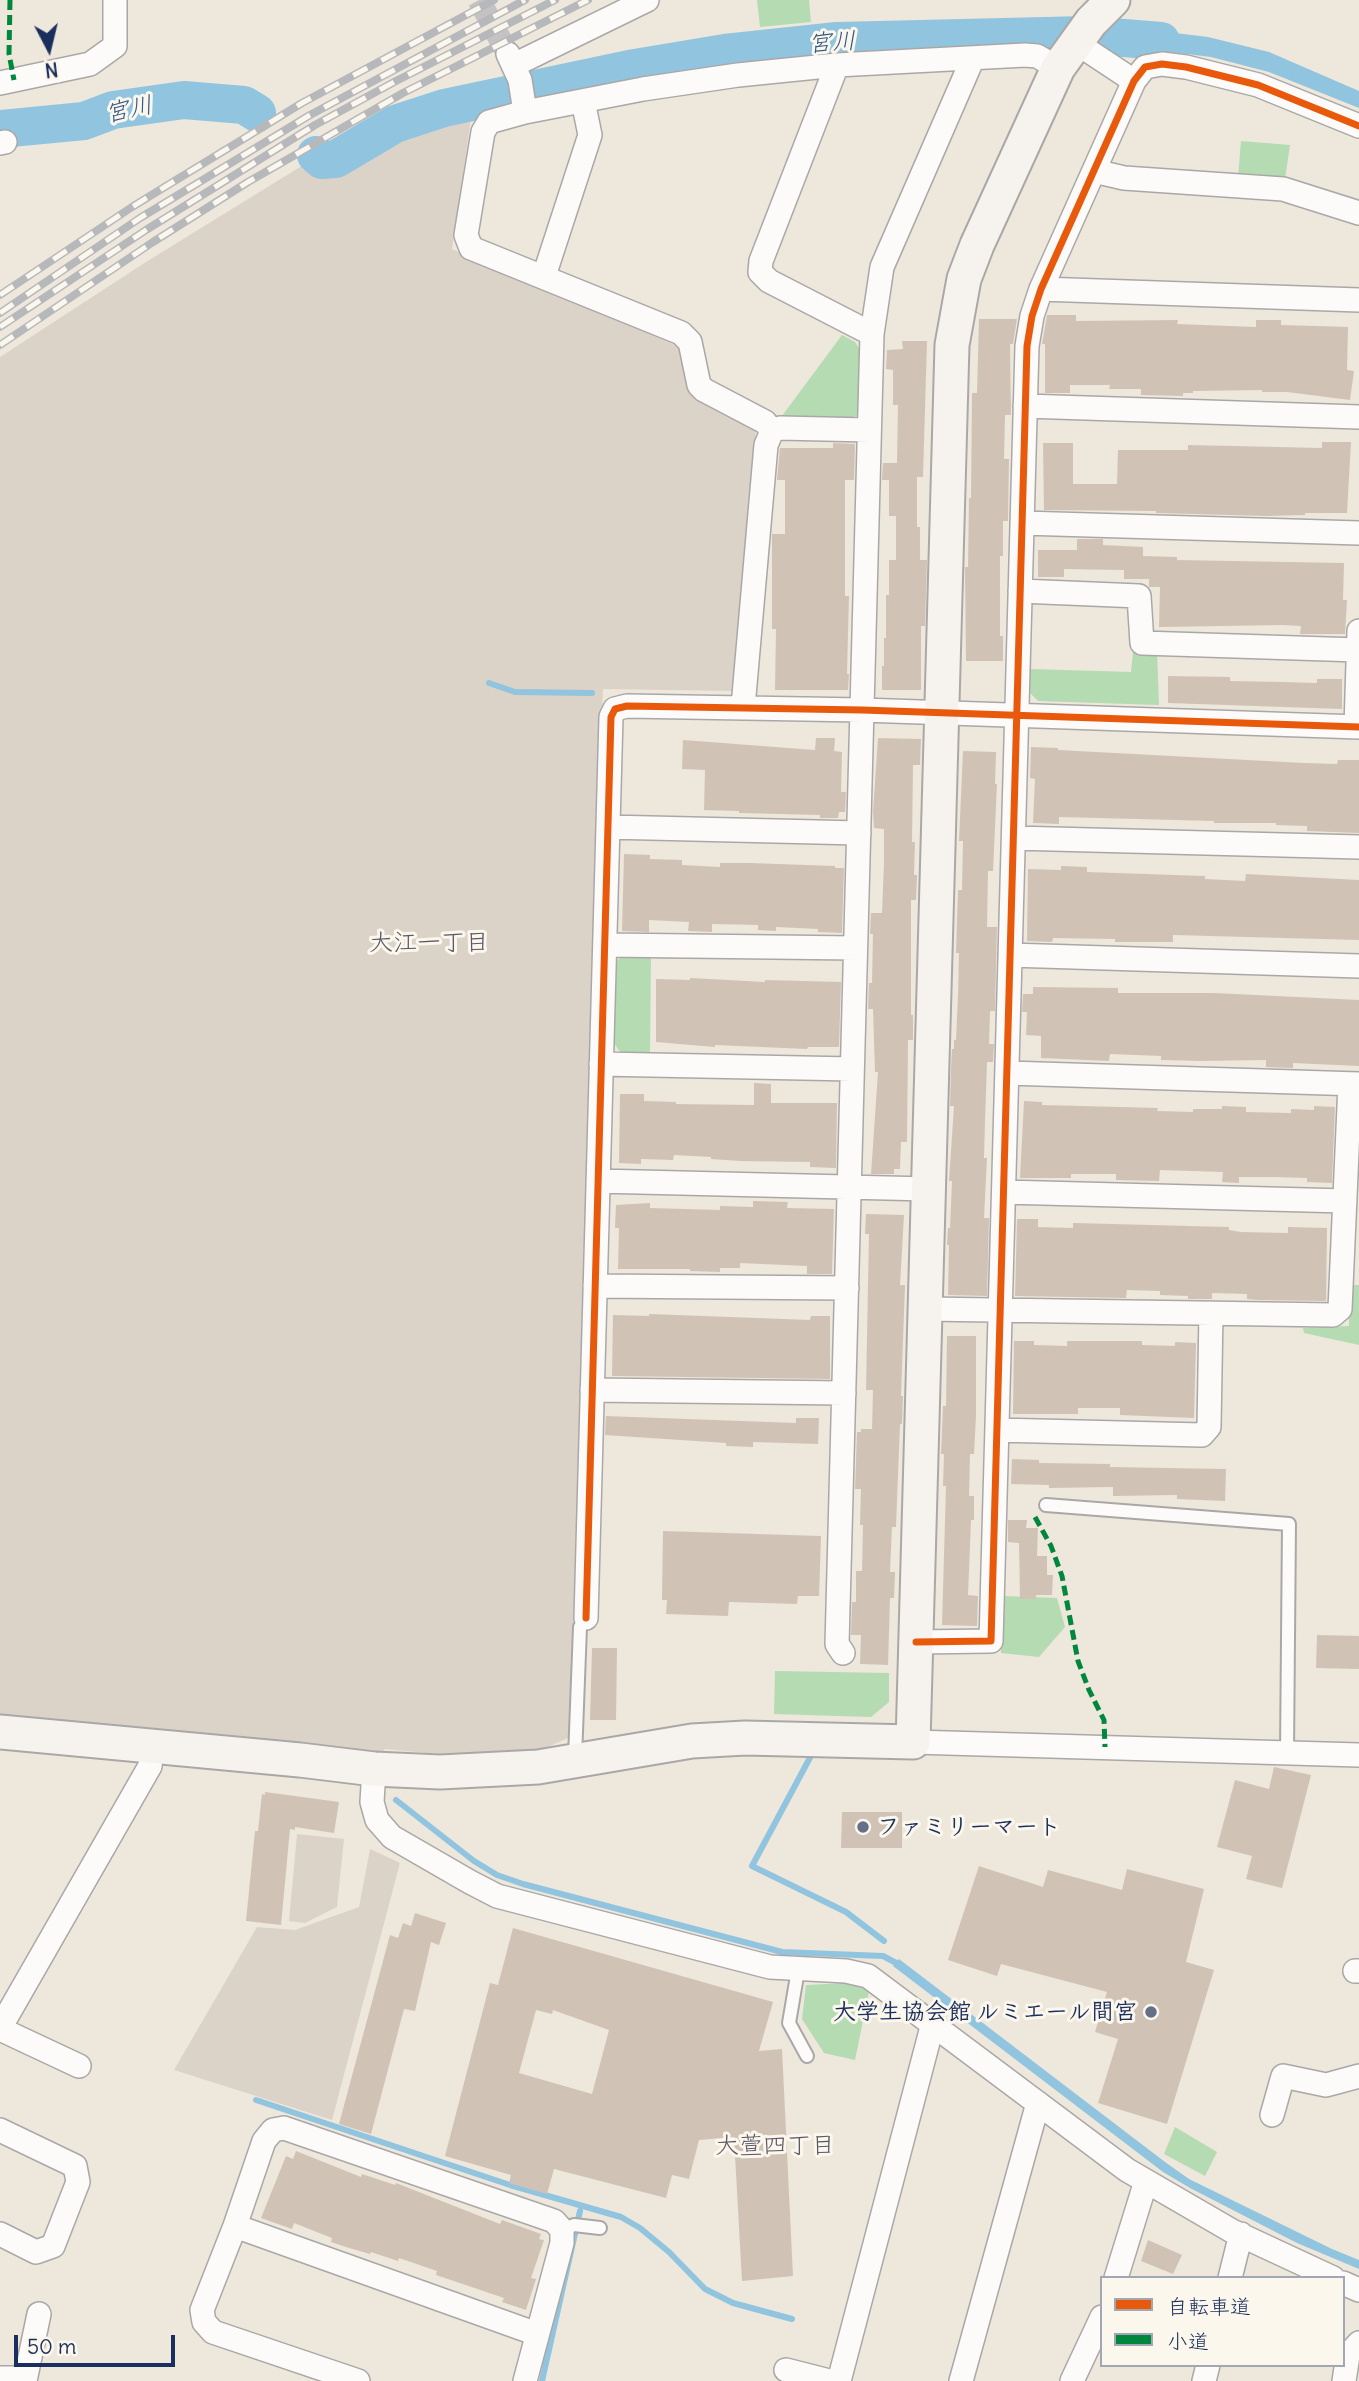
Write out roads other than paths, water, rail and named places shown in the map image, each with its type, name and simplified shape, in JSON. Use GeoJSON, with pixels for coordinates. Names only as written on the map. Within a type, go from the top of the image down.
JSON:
{"type":"FeatureCollection","features":[{"type":"Feature","properties":{"kind":"street"},"geometry":{"type":"LineString","coordinates":[[0,83],[90,64],[115,46],[115,0]]}},
{"type":"Feature","properties":{"kind":"street"},"geometry":{"type":"LineString","coordinates":[[525,112],[514,66],[647,0]]}},
{"type":"Feature","properties":{"kind":"street"},"geometry":{"type":"LineString","coordinates":[[913,1742],[951,356],[956,312],[964,279],[977,245],[1067,55],[1113,0]]}},
{"type":"Feature","properties":{"kind":"street"},"geometry":{"type":"LineString","coordinates":[[772,431],[765,422],[699,385],[690,342],[681,333],[471,248],[466,235],[483,132],[489,122],[525,112],[711,79],[836,65],[1067,55],[1134,81]]}},
{"type":"Feature","properties":{"kind":"street"},"geometry":{"type":"LineString","coordinates":[[843,1653],[837,1644],[872,334],[882,267],[973,58]]}},
{"type":"Feature","properties":{"kind":"street"},"geometry":{"type":"LineString","coordinates":[[915,1642],[991,1641],[1025,406],[1027,346],[1032,316],[1041,289],[1134,81],[1146,67],[1162,64],[1186,67],[1258,85],[1359,126]]}},
{"type":"Feature","properties":{"kind":"street"},"geometry":{"type":"LineString","coordinates":[[836,65],[761,261],[760,272],[769,281],[872,334]]}},
{"type":"Feature","properties":{"kind":"street"},"geometry":{"type":"LineString","coordinates":[[544,276],[590,135],[583,101]]}},
{"type":"Feature","properties":{"kind":"street"},"geometry":{"type":"LineString","coordinates":[[1094,171],[1124,178],[1283,189],[1359,212]]}},
{"type":"Feature","properties":{"kind":"street"},"geometry":{"type":"LineString","coordinates":[[1041,289],[1359,300]]}},
{"type":"Feature","properties":{"kind":"street"},"geometry":{"type":"LineString","coordinates":[[1025,406],[1359,417]]}},
{"type":"Feature","properties":{"kind":"street"},"geometry":{"type":"LineString","coordinates":[[743,707],[766,446],[772,431],[780,428],[869,430]]}},
{"type":"Feature","properties":{"kind":"street"},"geometry":{"type":"LineString","coordinates":[[1022,523],[1359,533]]}},
{"type":"Feature","properties":{"kind":"street"},"geometry":{"type":"LineString","coordinates":[[1020,591],[1139,596],[1142,643],[1359,650]]}},
{"type":"Feature","properties":{"kind":"street"},"geometry":{"type":"LineString","coordinates":[[586,1618],[611,717],[615,709],[627,706],[743,707],[1358,727],[1359,631]]}},
{"type":"Feature","properties":{"kind":"street"},"geometry":{"type":"LineString","coordinates":[[608,827],[859,833]]}},
{"type":"Feature","properties":{"kind":"street"},"geometry":{"type":"LineString","coordinates":[[1014,838],[1359,847]]}},
{"type":"Feature","properties":{"kind":"street"},"geometry":{"type":"LineString","coordinates":[[605,946],[856,948]]}},
{"type":"Feature","properties":{"kind":"street"},"geometry":{"type":"LineString","coordinates":[[1010,955],[1359,966]]}},
{"type":"Feature","properties":{"kind":"street"},"geometry":{"type":"LineString","coordinates":[[601,1064],[852,1069]]}},
{"type":"Feature","properties":{"kind":"street"},"geometry":{"type":"LineString","coordinates":[[925,1309],[1333,1315],[1340,1309],[1354,1084],[1007,1073]]}},
{"type":"Feature","properties":{"kind":"street"},"geometry":{"type":"LineString","coordinates":[[598,1181],[928,1189]]}},
{"type":"Feature","properties":{"kind":"street"},"geometry":{"type":"LineString","coordinates":[[1004,1192],[1345,1200]]}},
{"type":"Feature","properties":{"kind":"street"},"geometry":{"type":"LineString","coordinates":[[595,1286],[847,1288]]}},
{"type":"Feature","properties":{"kind":"street"},"geometry":{"type":"LineString","coordinates":[[997,1430],[1202,1435],[1209,1427],[1211,1313]]}},
{"type":"Feature","properties":{"kind":"street"},"geometry":{"type":"LineString","coordinates":[[592,1390],[844,1393]]}},
{"type":"Feature","properties":{"kind":"street"},"geometry":{"type":"LineString","coordinates":[[0,1732],[374,1769],[440,1772],[538,1767],[648,1747],[746,1738],[1359,1755]]}},
{"type":"Feature","properties":{"kind":"street"},"geometry":{"type":"LineString","coordinates":[[79,2066],[0,2028],[150,1766],[152,1746]]}},
{"type":"Feature","properties":{"kind":"street"},"geometry":{"type":"LineString","coordinates":[[374,1769],[372,1802],[377,1820],[392,1836],[497,1896],[770,1967],[846,1970],[868,1976],[1127,2170],[1241,2234],[1329,2276]]}},
{"type":"Feature","properties":{"kind":"street"},"geometry":{"type":"LineString","coordinates":[[839,2381],[933,2023]]}},
{"type":"Feature","properties":{"kind":"street"},"geometry":{"type":"LineString","coordinates":[[1272,2115],[1283,2076],[1326,2085],[1359,2076]]}},
{"type":"Feature","properties":{"kind":"street"},"geometry":{"type":"LineString","coordinates":[[961,2381],[1038,2103]]}},
{"type":"Feature","properties":{"kind":"street"},"geometry":{"type":"LineString","coordinates":[[358,2381],[213,2332],[204,2322],[202,2311],[264,2141],[273,2130],[284,2128],[573,2227],[562,2243],[525,2381]]}},
{"type":"Feature","properties":{"kind":"street"},"geometry":{"type":"LineString","coordinates":[[0,2130],[75,2166],[78,2182],[53,2246],[36,2252],[0,2234]]}},
{"type":"Feature","properties":{"kind":"street"},"geometry":{"type":"LineString","coordinates":[[1117,2276],[1146,2181]]}},
{"type":"Feature","properties":{"kind":"street"},"geometry":{"type":"LineString","coordinates":[[235,2226],[537,2334]]}},
{"type":"Feature","properties":{"kind":"street"},"geometry":{"type":"LineString","coordinates":[[1230,2276],[1241,2234]]}},
{"type":"Feature","properties":{"kind":"street"},"geometry":{"type":"LineString","coordinates":[[0,2378],[25,2380],[39,2314]]}},
{"type":"Feature","properties":{"kind":"street"},"geometry":{"type":"LineString","coordinates":[[1072,2381],[1100,2322]]}},
{"type":"Feature","properties":{"kind":"street"},"geometry":{"type":"LineString","coordinates":[[1344,2381],[1348,2354],[1359,2343]]}},
{"type":"Feature","properties":{"kind":"street"},"geometry":{"type":"LineString","coordinates":[[786,2370],[829,2381]]}},
{"type":"Feature","properties":{"kind":"lane"},"geometry":{"type":"LineString","coordinates":[[1046,1505],[1289,1524],[1287,1752]]}},
{"type":"Feature","properties":{"kind":"lane"},"geometry":{"type":"LineString","coordinates":[[575,1762],[580,1627],[586,1618]]}},
{"type":"Feature","properties":{"kind":"lane"},"geometry":{"type":"LineString","coordinates":[[798,1970],[789,2023],[807,2056]]}},
{"type":"Feature","properties":{"kind":"lane"},"geometry":{"type":"LineString","coordinates":[[573,2227],[600,2228]]}},
{"type":"Feature","properties":{"kind":"water"},"geometry":{"type":"Polygon","coordinates":[[[1117,26],[1208,37],[1269,52],[1359,91],[1359,108],[1269,72],[1211,57],[1106,44],[1117,26]]]}},
{"type":"Feature","properties":{"kind":"water"},"geometry":{"type":"Polygon","coordinates":[[[899,1959],[1189,2179],[1359,2260],[1359,2269],[1297,2243],[1163,2172],[893,1966],[899,1959]]]}},
{"type":"Feature","properties":{"kind":"waterway","name":"宮川"},"geometry":{"type":"LineString","coordinates":[[316,155],[322,160],[336,159],[395,124],[444,108],[629,69],[725,53],[837,41],[1087,35],[1161,41]]}},
{"type":"Feature","properties":{"kind":"waterway","name":"宮川"},"geometry":{"type":"LineString","coordinates":[[0,129],[84,121],[113,110],[184,100],[244,105],[257,113]]}},
{"type":"Feature","properties":{"kind":"waterway"},"geometry":{"type":"LineString","coordinates":[[489,683],[515,692],[592,693]]}},
{"type":"Feature","properties":{"kind":"waterway"},"geometry":{"type":"LineString","coordinates":[[813,1752],[752,1866],[846,1912],[884,1941]]}},
{"type":"Feature","properties":{"kind":"waterway"},"geometry":{"type":"LineString","coordinates":[[396,1800],[474,1861],[497,1875],[523,1884],[782,1952],[883,1956],[902,1966]]}},
{"type":"Feature","properties":{"kind":"waterway"},"geometry":{"type":"LineString","coordinates":[[256,2100],[510,2185],[621,2217],[640,2228],[669,2252],[705,2289],[733,2303],[792,2319]]}},
{"type":"Feature","properties":{"kind":"waterway"},"geometry":{"type":"LineString","coordinates":[[542,2381],[580,2211]]}},
{"type":"Feature","properties":{"kind":"tunnel"},"geometry":{"type":"LineString","coordinates":[[479,0],[508,54]]}},
{"type":"Feature","properties":{"kind":"railway"},"geometry":{"type":"LineString","coordinates":[[0,295],[132,207],[302,103],[494,0]]}},
{"type":"Feature","properties":{"kind":"railway"},"geometry":{"type":"LineString","coordinates":[[0,313],[140,218],[310,115],[525,0]]}},
{"type":"Feature","properties":{"kind":"railway"},"geometry":{"type":"LineString","coordinates":[[0,327],[146,230],[315,125],[555,0]]}},
{"type":"Feature","properties":{"kind":"railway"},"geometry":{"type":"LineString","coordinates":[[0,345],[248,182],[403,93],[588,0]]}},
{"type":"Feature","properties":{"kind":"place","name":"ファミリーマート"},"geometry":{"type":"Point","coordinates":[863,1827]}},
{"type":"Feature","properties":{"kind":"place","name":"大学生協会館 ルミエール間宮"},"geometry":{"type":"Point","coordinates":[1151,2012]}},
{"type":"Feature","properties":{"kind":"district","name":"大江一丁目"},"geometry":{"type":"Point","coordinates":[429,943]}},
{"type":"Feature","properties":{"kind":"district","name":"大萱四丁目"},"geometry":{"type":"Point","coordinates":[775,2146]}}]}
